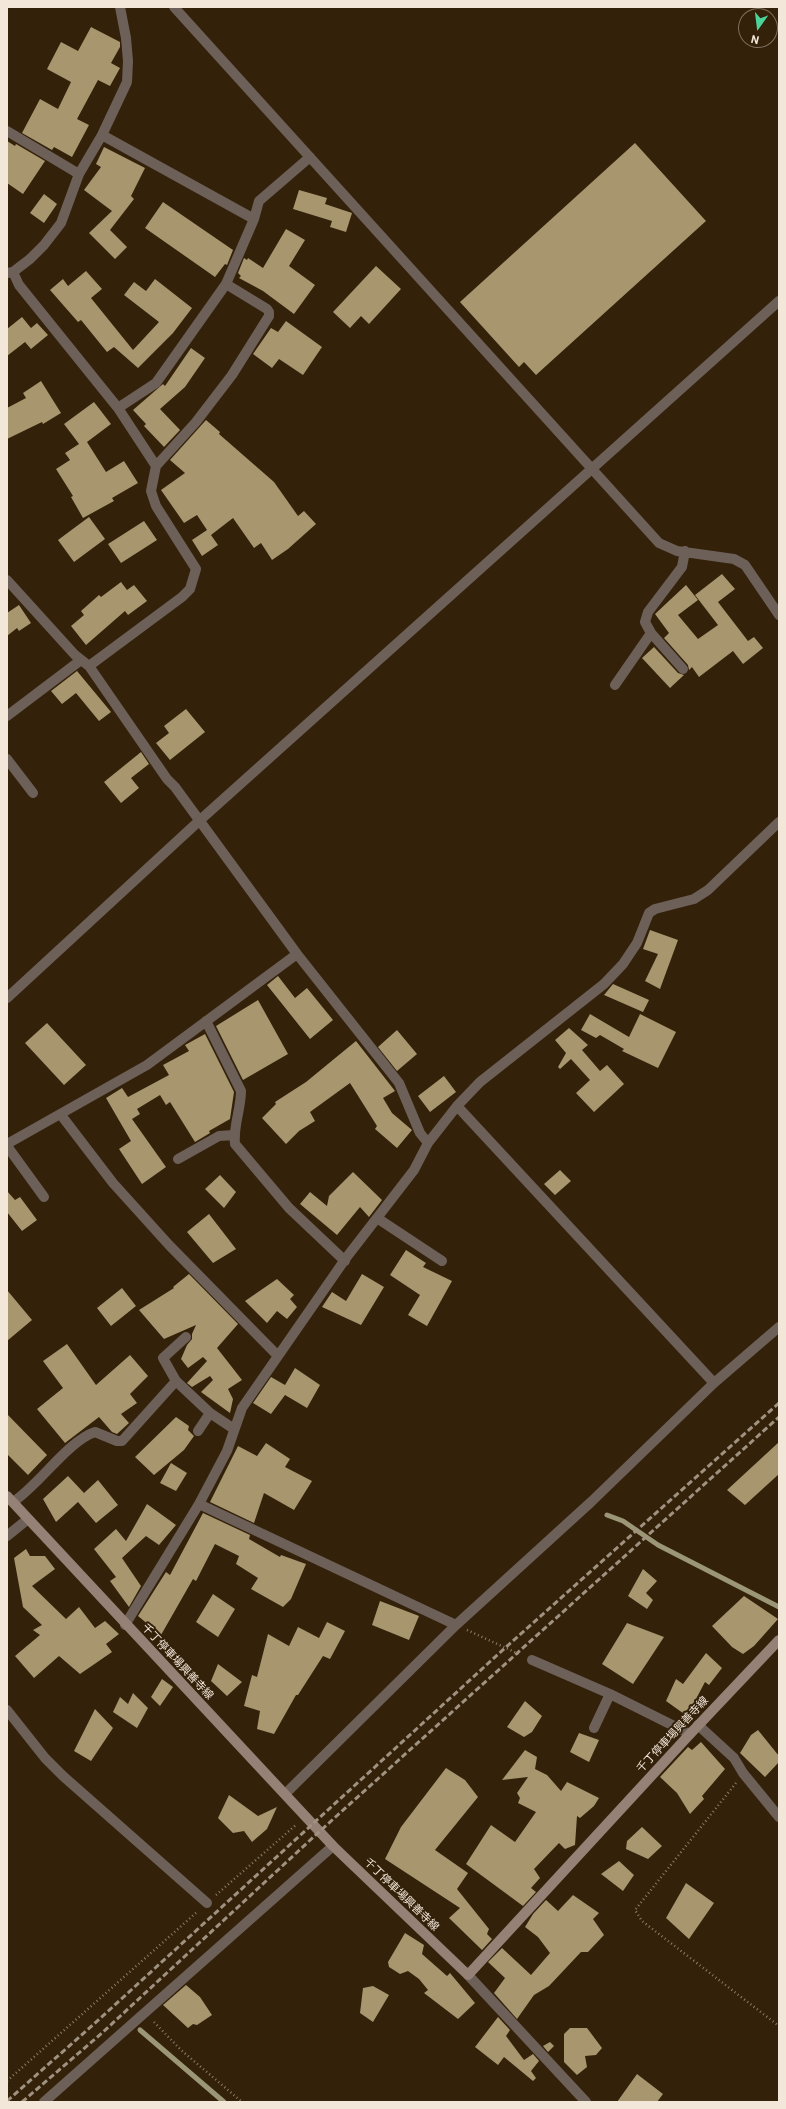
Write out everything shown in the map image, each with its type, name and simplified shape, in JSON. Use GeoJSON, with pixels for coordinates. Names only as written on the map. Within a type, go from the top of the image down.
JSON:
{"type":"FeatureCollection","features":[{"type":"Feature","properties":{"kind":"main road","name":"千丁停車場興善寺線"},"geometry":{"type":"LineString","coordinates":[[10,1499],[125,1625],[333,1846],[468,1975],[698,1725],[779,1640]]}},
{"type":"Feature","properties":{"kind":"street"},"geometry":{"type":"LineString","coordinates":[[120,7],[127,46],[127,82],[102,135],[79,174],[61,223],[44,245],[10,273],[118,408],[156,466]]}},
{"type":"Feature","properties":{"kind":"street"},"geometry":{"type":"LineString","coordinates":[[174,7],[659,542],[677,551],[740,562],[745,565],[779,615]]}},
{"type":"Feature","properties":{"kind":"street"},"geometry":{"type":"LineString","coordinates":[[7,131],[79,174]]}},
{"type":"Feature","properties":{"kind":"street"},"geometry":{"type":"LineString","coordinates":[[102,135],[254,219]]}},
{"type":"Feature","properties":{"kind":"street"},"geometry":{"type":"LineString","coordinates":[[118,408],[156,383],[226,284],[254,219],[259,202],[310,157]]}},
{"type":"Feature","properties":{"kind":"street"},"geometry":{"type":"LineString","coordinates":[[7,716],[190,589],[196,569],[156,506],[150,491],[156,466],[196,422],[228,381],[268,316],[269,312],[267,308],[226,284]]}},
{"type":"Feature","properties":{"kind":"street"},"geometry":{"type":"LineString","coordinates":[[7,998],[199,821],[779,302]]}},
{"type":"Feature","properties":{"kind":"street"},"geometry":{"type":"LineString","coordinates":[[684,669],[651,633],[645,622],[648,612],[682,567],[685,552]]}},
{"type":"Feature","properties":{"kind":"street"},"geometry":{"type":"LineString","coordinates":[[7,580],[85,663],[133,728],[140,741],[297,954],[399,1083],[420,1133],[428,1142]]}},
{"type":"Feature","properties":{"kind":"street"},"geometry":{"type":"LineString","coordinates":[[615,685],[651,633]]}},
{"type":"Feature","properties":{"kind":"street"},"geometry":{"type":"LineString","coordinates":[[7,759],[33,794]]}},
{"type":"Feature","properties":{"kind":"street"},"geometry":{"type":"LineString","coordinates":[[125,1625],[199,1504],[227,1451],[242,1408],[277,1355],[345,1261],[414,1170],[428,1142],[457,1106],[480,1082],[604,984],[623,964],[637,943],[649,913],[655,909],[694,899],[708,890],[779,822]]}},
{"type":"Feature","properties":{"kind":"street"},"geometry":{"type":"LineString","coordinates":[[44,1197],[7,1145],[147,1066],[297,954]]}},
{"type":"Feature","properties":{"kind":"street"},"geometry":{"type":"LineString","coordinates":[[206,1021],[241,1091],[241,1100],[234,1135],[235,1144],[289,1208],[345,1261]]}},
{"type":"Feature","properties":{"kind":"street"},"geometry":{"type":"LineString","coordinates":[[457,1106],[714,1383]]}},
{"type":"Feature","properties":{"kind":"street"},"geometry":{"type":"LineString","coordinates":[[61,1115],[114,1183],[169,1245],[277,1355]]}},
{"type":"Feature","properties":{"kind":"street"},"geometry":{"type":"LineString","coordinates":[[178,1159],[219,1136],[234,1135]]}},
{"type":"Feature","properties":{"kind":"street"},"geometry":{"type":"LineString","coordinates":[[377,1218],[442,1261]]}},
{"type":"Feature","properties":{"kind":"street"},"geometry":{"type":"LineString","coordinates":[[285,1794],[456,1625],[591,1502],[714,1383],[779,1327]]}},
{"type":"Feature","properties":{"kind":"street"},"geometry":{"type":"LineString","coordinates":[[186,1337],[163,1358],[176,1381],[210,1413],[234,1429]]}},
{"type":"Feature","properties":{"kind":"street"},"geometry":{"type":"LineString","coordinates":[[10,1499],[25,1494],[69,1450],[88,1434],[95,1432],[117,1441],[122,1441],[176,1381]]}},
{"type":"Feature","properties":{"kind":"street"},"geometry":{"type":"LineString","coordinates":[[198,1431],[210,1413]]}},
{"type":"Feature","properties":{"kind":"street"},"geometry":{"type":"LineString","coordinates":[[199,1504],[456,1625]]}},
{"type":"Feature","properties":{"kind":"street"},"geometry":{"type":"LineString","coordinates":[[7,1536],[28,1518]]}},
{"type":"Feature","properties":{"kind":"street"},"geometry":{"type":"LineString","coordinates":[[532,1660],[610,1694],[690,1734]]}},
{"type":"Feature","properties":{"kind":"street"},"geometry":{"type":"LineString","coordinates":[[594,1728],[610,1694]]}},
{"type":"Feature","properties":{"kind":"street"},"geometry":{"type":"LineString","coordinates":[[7,1710],[45,1758],[63,1776],[207,1903]]}},
{"type":"Feature","properties":{"kind":"street"},"geometry":{"type":"LineString","coordinates":[[698,1725],[734,1758],[743,1773],[779,1817]]}},
{"type":"Feature","properties":{"kind":"street"},"geometry":{"type":"LineString","coordinates":[[44,2102],[333,1846]]}},
{"type":"Feature","properties":{"kind":"street"},"geometry":{"type":"LineString","coordinates":[[468,1975],[586,2102]]}},
{"type":"Feature","properties":{"kind":"path"},"geometry":{"type":"LineString","coordinates":[[456,1625],[532,1660]]}},
{"type":"Feature","properties":{"kind":"path"},"geometry":{"type":"LineString","coordinates":[[743,1773],[635,1910],[642,1921],[779,2026]]}},
{"type":"Feature","properties":{"kind":"path"},"geometry":{"type":"LineString","coordinates":[[7,2081],[306,1816]]}},
{"type":"Feature","properties":{"kind":"path"},"geometry":{"type":"LineString","coordinates":[[145,2012],[181,2050],[242,2102]]}},
{"type":"Feature","properties":{"kind":"building"},"geometry":{"type":"Polygon","coordinates":[[[91,27],[120,42],[120,47],[111,63],[120,68],[110,86],[98,80],[77,119],[89,125],[72,157],[54,147],[52,150],[22,133],[40,99],[58,109],[71,82],[47,69],[61,42],[78,51],[91,27]]]}},
{"type":"Feature","properties":{"kind":"building"},"geometry":{"type":"Polygon","coordinates":[[[7,141],[15,146],[16,144],[45,161],[23,194],[7,183],[7,141]]]}},
{"type":"Feature","properties":{"kind":"building"},"geometry":{"type":"Polygon","coordinates":[[[635,143],[706,221],[536,375],[524,362],[519,367],[460,302],[635,143]]]}},
{"type":"Feature","properties":{"kind":"building"},"geometry":{"type":"Polygon","coordinates":[[[104,147],[145,168],[131,196],[134,199],[110,230],[127,247],[115,259],[89,233],[112,211],[84,190],[101,167],[96,164],[104,147]]]}},
{"type":"Feature","properties":{"kind":"building"},"geometry":{"type":"Polygon","coordinates":[[[299,190],[327,198],[325,204],[352,213],[346,232],[330,227],[332,221],[293,209],[299,190]]]}},
{"type":"Feature","properties":{"kind":"building"},"geometry":{"type":"Polygon","coordinates":[[[44,194],[57,204],[44,223],[30,213],[44,194]]]}},
{"type":"Feature","properties":{"kind":"building"},"geometry":{"type":"Polygon","coordinates":[[[163,202],[233,250],[227,265],[225,264],[215,277],[145,228],[163,202]]]}},
{"type":"Feature","properties":{"kind":"building"},"geometry":{"type":"Polygon","coordinates":[[[286,229],[305,240],[289,266],[315,285],[294,314],[263,291],[239,278],[241,276],[238,273],[244,258],[247,260],[248,258],[263,268],[286,229]]]}},
{"type":"Feature","properties":{"kind":"building"},"geometry":{"type":"Polygon","coordinates":[[[376,266],[401,289],[369,324],[361,316],[350,328],[333,312],[376,266]]]}},
{"type":"Feature","properties":{"kind":"building"},"geometry":{"type":"Polygon","coordinates":[[[86,271],[102,289],[91,298],[133,350],[159,322],[124,295],[134,282],[146,291],[155,279],[192,308],[173,333],[138,368],[114,347],[107,352],[81,320],[78,322],[50,290],[63,279],[68,286],[86,271]]]}},
{"type":"Feature","properties":{"kind":"building"},"geometry":{"type":"Polygon","coordinates":[[[22,317],[31,328],[37,323],[48,335],[31,349],[25,342],[7,356],[7,329],[22,317]]]}},
{"type":"Feature","properties":{"kind":"building"},"geometry":{"type":"Polygon","coordinates":[[[286,321],[322,347],[303,375],[279,359],[272,368],[253,354],[271,328],[278,332],[286,321]]]}},
{"type":"Feature","properties":{"kind":"building"},"geometry":{"type":"Polygon","coordinates":[[[191,348],[205,358],[185,387],[160,409],[180,430],[164,447],[144,426],[146,424],[133,410],[163,384],[165,386],[191,348]]]}},
{"type":"Feature","properties":{"kind":"building"},"geometry":{"type":"Polygon","coordinates":[[[41,381],[61,413],[43,424],[42,422],[7,439],[7,408],[26,398],[23,393],[41,381]]]}},
{"type":"Feature","properties":{"kind":"building"},"geometry":{"type":"Polygon","coordinates":[[[94,402],[111,424],[87,442],[106,472],[124,461],[138,483],[112,498],[114,501],[83,518],[71,497],[73,496],[56,469],[70,460],[65,453],[79,444],[64,424],[94,402]]]}},
{"type":"Feature","properties":{"kind":"building"},"geometry":{"type":"Polygon","coordinates":[[[206,420],[220,432],[219,434],[274,482],[298,516],[304,511],[316,524],[288,549],[272,560],[261,543],[254,548],[233,518],[211,535],[218,545],[202,556],[192,540],[207,530],[197,515],[184,523],[161,490],[185,473],[170,460],[206,420]]]}},
{"type":"Feature","properties":{"kind":"building"},"geometry":{"type":"Polygon","coordinates":[[[89,517],[105,539],[74,562],[58,540],[89,517]]]}},
{"type":"Feature","properties":{"kind":"building"},"geometry":{"type":"Polygon","coordinates":[[[144,521],[157,540],[121,563],[108,544],[144,521]]]}},
{"type":"Feature","properties":{"kind":"building"},"geometry":{"type":"Polygon","coordinates":[[[722,574],[735,589],[718,602],[748,641],[754,637],[763,648],[743,664],[733,651],[699,677],[692,667],[689,670],[688,665],[664,638],[669,633],[655,614],[686,585],[698,600],[678,615],[698,639],[718,625],[695,595],[722,574]]]}},
{"type":"Feature","properties":{"kind":"building"},"geometry":{"type":"Polygon","coordinates":[[[121,582],[127,590],[134,585],[147,601],[128,615],[125,611],[86,645],[71,626],[84,615],[81,611],[99,595],[101,597],[121,582]]]}},
{"type":"Feature","properties":{"kind":"building"},"geometry":{"type":"Polygon","coordinates":[[[19,605],[31,623],[19,631],[17,628],[7,636],[7,613],[19,605]]]}},
{"type":"Feature","properties":{"kind":"building"},"geometry":{"type":"Polygon","coordinates":[[[654,647],[678,673],[684,675],[670,688],[642,658],[654,647]]]}},
{"type":"Feature","properties":{"kind":"building"},"geometry":{"type":"Polygon","coordinates":[[[77,671],[111,712],[99,721],[76,693],[62,704],[51,691],[77,671]]]}},
{"type":"Feature","properties":{"kind":"building"},"geometry":{"type":"Polygon","coordinates":[[[186,709],[205,732],[170,760],[156,743],[169,733],[164,726],[186,709]]]}},
{"type":"Feature","properties":{"kind":"building"},"geometry":{"type":"Polygon","coordinates":[[[141,752],[149,764],[131,778],[139,788],[121,803],[104,782],[141,752]]]}},
{"type":"Feature","properties":{"kind":"building"},"geometry":{"type":"Polygon","coordinates":[[[650,930],[678,940],[660,989],[645,981],[658,954],[643,949],[650,930]]]}},
{"type":"Feature","properties":{"kind":"building"},"geometry":{"type":"Polygon","coordinates":[[[278,976],[295,998],[307,988],[333,1020],[310,1039],[267,985],[278,976]]]}},
{"type":"Feature","properties":{"kind":"building"},"geometry":{"type":"Polygon","coordinates":[[[613,984],[649,1000],[643,1012],[604,995],[613,984]]]}},
{"type":"Feature","properties":{"kind":"building"},"geometry":{"type":"Polygon","coordinates":[[[258,1000],[288,1054],[243,1080],[216,1026],[258,1000]]]}},
{"type":"Feature","properties":{"kind":"building"},"geometry":{"type":"Polygon","coordinates":[[[590,1014],[629,1037],[640,1014],[676,1032],[658,1068],[622,1051],[624,1049],[600,1035],[596,1038],[581,1030],[590,1014]]]}},
{"type":"Feature","properties":{"kind":"building"},"geometry":{"type":"Polygon","coordinates":[[[47,1023],[86,1065],[64,1085],[25,1043],[47,1023]]]}},
{"type":"Feature","properties":{"kind":"building"},"geometry":{"type":"Polygon","coordinates":[[[569,1028],[588,1045],[582,1050],[600,1071],[607,1065],[624,1084],[594,1112],[576,1093],[590,1080],[571,1059],[560,1069],[558,1067],[566,1053],[555,1040],[569,1028]]]}},
{"type":"Feature","properties":{"kind":"building"},"geometry":{"type":"Polygon","coordinates":[[[397,1030],[417,1054],[397,1071],[378,1047],[397,1030]]]}},
{"type":"Feature","properties":{"kind":"building"},"geometry":{"type":"Polygon","coordinates":[[[205,1034],[234,1092],[230,1119],[209,1131],[210,1133],[195,1142],[170,1102],[166,1105],[160,1095],[137,1109],[140,1114],[132,1119],[166,1167],[142,1184],[119,1149],[131,1141],[106,1098],[122,1088],[128,1097],[169,1075],[163,1065],[189,1051],[185,1045],[205,1034]]]}},
{"type":"Feature","properties":{"kind":"building"},"geometry":{"type":"Polygon","coordinates":[[[356,1041],[395,1091],[383,1098],[392,1113],[412,1130],[397,1148],[375,1129],[377,1126],[350,1083],[310,1112],[315,1121],[299,1131],[286,1144],[262,1118],[276,1104],[275,1102],[306,1082],[356,1041]]]}},
{"type":"Feature","properties":{"kind":"building"},"geometry":{"type":"Polygon","coordinates":[[[444,1076],[456,1092],[430,1112],[418,1096],[444,1076]]]}},
{"type":"Feature","properties":{"kind":"building"},"geometry":{"type":"Polygon","coordinates":[[[560,1170],[571,1181],[555,1195],[544,1184],[560,1170]]]}},
{"type":"Feature","properties":{"kind":"building"},"geometry":{"type":"Polygon","coordinates":[[[353,1172],[382,1200],[369,1217],[360,1207],[337,1235],[300,1204],[310,1192],[327,1206],[329,1196],[353,1172]]]}},
{"type":"Feature","properties":{"kind":"building"},"geometry":{"type":"Polygon","coordinates":[[[220,1175],[236,1192],[224,1208],[205,1189],[220,1175]]]}},
{"type":"Feature","properties":{"kind":"building"},"geometry":{"type":"Polygon","coordinates":[[[7,1191],[15,1200],[20,1197],[37,1220],[22,1231],[7,1212],[7,1191]]]}},
{"type":"Feature","properties":{"kind":"building"},"geometry":{"type":"Polygon","coordinates":[[[209,1214],[236,1249],[213,1263],[187,1232],[209,1214]]]}},
{"type":"Feature","properties":{"kind":"building"},"geometry":{"type":"Polygon","coordinates":[[[406,1250],[426,1263],[423,1267],[452,1281],[427,1326],[408,1315],[420,1295],[390,1275],[406,1250]]]}},
{"type":"Feature","properties":{"kind":"building"},"geometry":{"type":"Polygon","coordinates":[[[189,1274],[238,1324],[217,1348],[242,1380],[228,1389],[233,1399],[230,1413],[201,1392],[213,1380],[210,1376],[192,1387],[187,1383],[207,1361],[203,1357],[188,1368],[181,1359],[187,1345],[192,1339],[192,1334],[196,1325],[164,1339],[139,1310],[174,1288],[173,1287],[189,1274]]]}},
{"type":"Feature","properties":{"kind":"building"},"geometry":{"type":"Polygon","coordinates":[[[362,1274],[384,1287],[361,1325],[322,1307],[332,1292],[346,1301],[362,1274]]]}},
{"type":"Feature","properties":{"kind":"building"},"geometry":{"type":"Polygon","coordinates":[[[277,1279],[294,1295],[290,1299],[297,1307],[287,1319],[277,1311],[267,1323],[245,1301],[277,1279]]]}},
{"type":"Feature","properties":{"kind":"building"},"geometry":{"type":"Polygon","coordinates":[[[122,1288],[136,1306],[111,1326],[97,1308],[122,1288]]]}},
{"type":"Feature","properties":{"kind":"building"},"geometry":{"type":"Polygon","coordinates":[[[7,1290],[32,1320],[7,1341],[7,1290]]]}},
{"type":"Feature","properties":{"kind":"building"},"geometry":{"type":"Polygon","coordinates":[[[67,1344],[96,1385],[130,1355],[148,1376],[130,1394],[137,1403],[121,1414],[129,1423],[117,1434],[112,1432],[99,1417],[65,1443],[37,1409],[63,1388],[43,1361],[67,1344]]]}},
{"type":"Feature","properties":{"kind":"building"},"geometry":{"type":"Polygon","coordinates":[[[295,1368],[320,1385],[307,1408],[285,1395],[271,1414],[253,1403],[271,1377],[285,1385],[295,1368]]]}},
{"type":"Feature","properties":{"kind":"building"},"geometry":{"type":"Polygon","coordinates":[[[7,1414],[47,1455],[28,1475],[7,1454],[7,1414]]]}},
{"type":"Feature","properties":{"kind":"building"},"geometry":{"type":"Polygon","coordinates":[[[176,1417],[189,1426],[188,1430],[194,1436],[184,1450],[154,1475],[135,1457],[176,1417]]]}},
{"type":"Feature","properties":{"kind":"building"},"geometry":{"type":"Polygon","coordinates":[[[779,1442],[779,1474],[745,1505],[727,1490],[779,1442]]]}},
{"type":"Feature","properties":{"kind":"building"},"geometry":{"type":"Polygon","coordinates":[[[266,1443],[290,1459],[285,1467],[312,1481],[294,1510],[264,1493],[254,1523],[210,1502],[238,1446],[257,1456],[266,1443]]]}},
{"type":"Feature","properties":{"kind":"building"},"geometry":{"type":"Polygon","coordinates":[[[171,1463],[187,1473],[176,1491],[160,1483],[171,1463]]]}},
{"type":"Feature","properties":{"kind":"building"},"geometry":{"type":"Polygon","coordinates":[[[68,1476],[84,1493],[98,1480],[118,1505],[96,1523],[78,1502],[56,1522],[43,1499],[68,1476]]]}},
{"type":"Feature","properties":{"kind":"building"},"geometry":{"type":"Polygon","coordinates":[[[147,1504],[176,1525],[159,1545],[146,1536],[122,1558],[141,1586],[129,1607],[110,1581],[116,1577],[94,1549],[116,1529],[126,1541],[147,1504]]]}},
{"type":"Feature","properties":{"kind":"building"},"geometry":{"type":"Polygon","coordinates":[[[203,1513],[250,1535],[249,1539],[280,1557],[281,1555],[306,1564],[291,1599],[283,1607],[251,1589],[258,1578],[236,1564],[239,1556],[215,1544],[196,1581],[193,1579],[161,1635],[138,1616],[166,1572],[170,1575],[203,1513]]]}},
{"type":"Feature","properties":{"kind":"building"},"geometry":{"type":"Polygon","coordinates":[[[26,1549],[30,1556],[45,1556],[55,1569],[32,1586],[66,1619],[79,1607],[95,1628],[105,1621],[119,1634],[106,1644],[112,1652],[80,1674],[59,1656],[34,1678],[15,1656],[40,1635],[33,1630],[42,1625],[23,1607],[14,1558],[26,1549]]]}},
{"type":"Feature","properties":{"kind":"building"},"geometry":{"type":"Polygon","coordinates":[[[643,1569],[657,1581],[646,1593],[653,1600],[647,1609],[628,1596],[643,1569]]]}},
{"type":"Feature","properties":{"kind":"building"},"geometry":{"type":"Polygon","coordinates":[[[213,1594],[235,1609],[218,1637],[196,1622],[213,1594]]]}},
{"type":"Feature","properties":{"kind":"building"},"geometry":{"type":"Polygon","coordinates":[[[744,1596],[778,1619],[754,1646],[743,1654],[732,1647],[712,1626],[744,1596]]]}},
{"type":"Feature","properties":{"kind":"building"},"geometry":{"type":"Polygon","coordinates":[[[380,1601],[419,1616],[409,1640],[372,1625],[380,1601]]]}},
{"type":"Feature","properties":{"kind":"building"},"geometry":{"type":"Polygon","coordinates":[[[327,1622],[345,1631],[330,1659],[323,1656],[298,1695],[296,1695],[274,1734],[257,1729],[260,1711],[244,1706],[252,1675],[257,1677],[268,1634],[289,1646],[298,1627],[319,1638],[327,1622]]]}},
{"type":"Feature","properties":{"kind":"building"},"geometry":{"type":"Polygon","coordinates":[[[627,1623],[664,1637],[633,1684],[602,1664],[627,1623]]]}},
{"type":"Feature","properties":{"kind":"building"},"geometry":{"type":"Polygon","coordinates":[[[706,1653],[722,1668],[709,1685],[705,1682],[687,1716],[666,1701],[676,1679],[683,1684],[706,1653]]]}},
{"type":"Feature","properties":{"kind":"building"},"geometry":{"type":"Polygon","coordinates":[[[218,1664],[242,1682],[227,1696],[211,1681],[218,1664]]]}},
{"type":"Feature","properties":{"kind":"building"},"geometry":{"type":"Polygon","coordinates":[[[162,1679],[173,1687],[160,1706],[151,1697],[162,1679]]]}},
{"type":"Feature","properties":{"kind":"building"},"geometry":{"type":"Polygon","coordinates":[[[133,1693],[148,1708],[137,1728],[113,1712],[120,1697],[128,1704],[133,1693]]]}},
{"type":"Feature","properties":{"kind":"building"},"geometry":{"type":"Polygon","coordinates":[[[525,1701],[542,1716],[532,1732],[524,1737],[507,1727],[525,1701]]]}},
{"type":"Feature","properties":{"kind":"building"},"geometry":{"type":"Polygon","coordinates":[[[95,1709],[113,1728],[91,1761],[74,1751],[95,1709]]]}},
{"type":"Feature","properties":{"kind":"building"},"geometry":{"type":"Polygon","coordinates":[[[758,1730],[779,1756],[779,1762],[765,1777],[740,1753],[751,1735],[758,1730]]]}},
{"type":"Feature","properties":{"kind":"building"},"geometry":{"type":"Polygon","coordinates":[[[579,1733],[599,1740],[589,1762],[570,1752],[579,1733]]]}},
{"type":"Feature","properties":{"kind":"building"},"geometry":{"type":"Polygon","coordinates":[[[701,1742],[725,1769],[702,1796],[704,1799],[690,1814],[677,1793],[660,1777],[688,1747],[692,1750],[701,1742]]]}},
{"type":"Feature","properties":{"kind":"building"},"geometry":{"type":"Polygon","coordinates":[[[525,1750],[537,1757],[535,1769],[547,1775],[561,1791],[567,1782],[599,1798],[594,1806],[580,1818],[577,1816],[575,1845],[565,1849],[559,1843],[534,1869],[540,1878],[531,1888],[536,1892],[523,1906],[466,1864],[491,1825],[515,1842],[536,1812],[518,1803],[520,1798],[517,1793],[528,1777],[502,1780],[525,1750]]]}},
{"type":"Feature","properties":{"kind":"building"},"geometry":{"type":"Polygon","coordinates":[[[446,1768],[465,1780],[478,1797],[435,1850],[468,1873],[457,1889],[489,1929],[487,1934],[492,1939],[482,1950],[449,1918],[460,1908],[385,1859],[401,1827],[446,1768]]]}},
{"type":"Feature","properties":{"kind":"building"},"geometry":{"type":"Polygon","coordinates":[[[229,1795],[258,1816],[277,1807],[267,1829],[252,1842],[244,1831],[233,1833],[218,1818],[229,1795]]]}},
{"type":"Feature","properties":{"kind":"building"},"geometry":{"type":"Polygon","coordinates":[[[642,1827],[662,1846],[648,1859],[626,1849],[627,1841],[642,1827]]]}},
{"type":"Feature","properties":{"kind":"building"},"geometry":{"type":"Polygon","coordinates":[[[619,1861],[634,1875],[623,1891],[601,1874],[619,1861]]]}},
{"type":"Feature","properties":{"kind":"building"},"geometry":{"type":"Polygon","coordinates":[[[686,1883],[714,1903],[689,1939],[666,1918],[686,1883]]]}},
{"type":"Feature","properties":{"kind":"building"},"geometry":{"type":"Polygon","coordinates":[[[573,1895],[599,1913],[593,1919],[604,1935],[588,1952],[581,1952],[549,1986],[534,1995],[517,2019],[494,1993],[505,1978],[488,1962],[502,1948],[531,1975],[550,1953],[538,1937],[525,1927],[533,1914],[546,1900],[558,1911],[573,1895]]]}},
{"type":"Feature","properties":{"kind":"building"},"geometry":{"type":"Polygon","coordinates":[[[405,1933],[424,1945],[422,1954],[447,1976],[450,1973],[475,2003],[458,2019],[424,1993],[428,1990],[419,1979],[408,1971],[400,1974],[389,1967],[388,1962],[405,1933]]]}},
{"type":"Feature","properties":{"kind":"building"},"geometry":{"type":"Polygon","coordinates":[[[186,1985],[200,1997],[212,2015],[197,2025],[193,2024],[188,2028],[163,2005],[186,1985]]]}},
{"type":"Feature","properties":{"kind":"building"},"geometry":{"type":"Polygon","coordinates":[[[373,1986],[389,1995],[373,2022],[360,2013],[363,1988],[373,1986]]]}},
{"type":"Feature","properties":{"kind":"building"},"geometry":{"type":"Polygon","coordinates":[[[498,2017],[510,2030],[506,2036],[524,2060],[533,2054],[539,2061],[531,2071],[536,2078],[533,2081],[504,2057],[498,2065],[475,2047],[498,2017]]]}},
{"type":"Feature","properties":{"kind":"building"},"geometry":{"type":"Polygon","coordinates":[[[570,2028],[587,2028],[602,2048],[596,2055],[585,2056],[587,2067],[577,2075],[564,2062],[564,2034],[570,2028]]]}},
{"type":"Feature","properties":{"kind":"building"},"geometry":{"type":"Polygon","coordinates":[[[550,2042],[554,2046],[548,2052],[543,2046],[550,2042]]]}},
{"type":"Feature","properties":{"kind":"building"},"geometry":{"type":"Polygon","coordinates":[[[637,2074],[663,2094],[657,2102],[617,2102],[637,2074]]]}},
{"type":"Feature","properties":{"kind":"waterway"},"geometry":{"type":"LineString","coordinates":[[607,1515],[623,1521],[658,1545],[779,1607]]}},
{"type":"Feature","properties":{"kind":"waterway"},"geometry":{"type":"LineString","coordinates":[[140,2030],[224,2102]]}},
{"type":"Feature","properties":{"kind":"railway"},"geometry":{"type":"LineString","coordinates":[[7,2101],[94,2024],[506,1647],[779,1403]]}},
{"type":"Feature","properties":{"kind":"railway"},"geometry":{"type":"LineString","coordinates":[[22,2102],[102,2033],[320,1831],[779,1417]]}}]}
